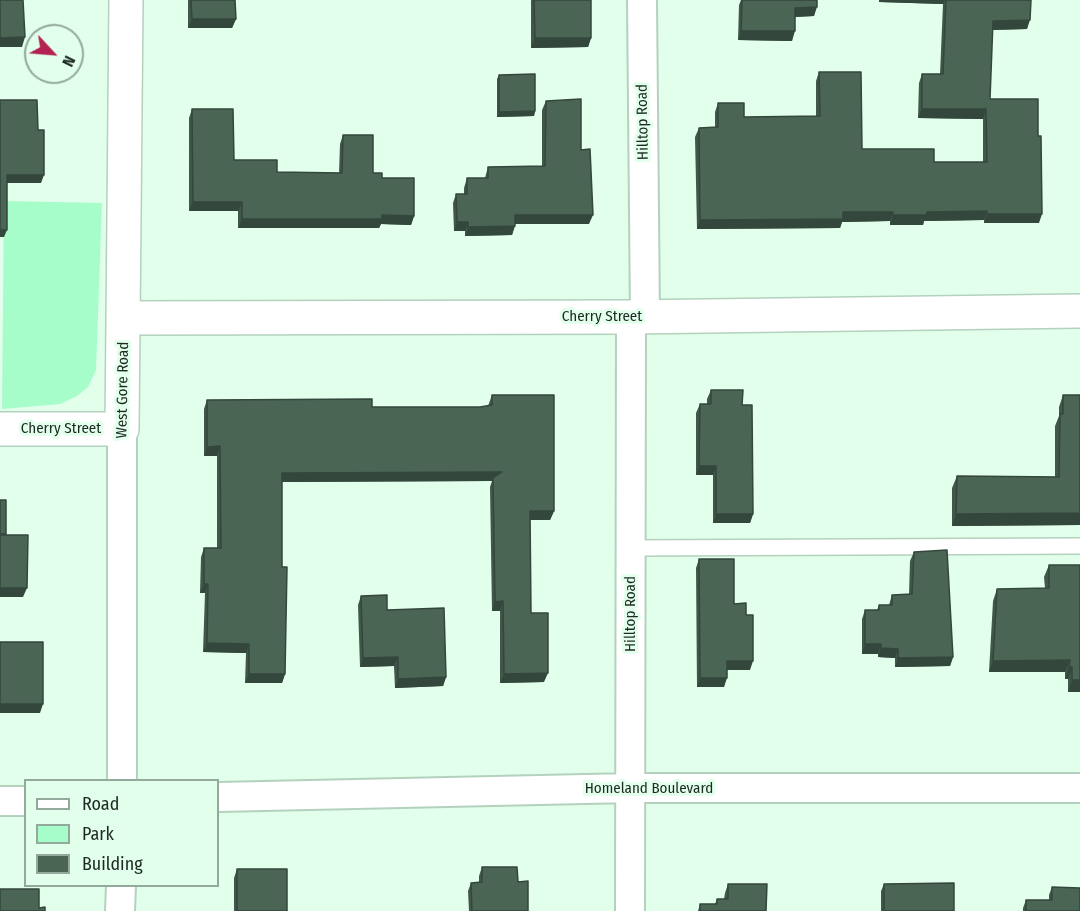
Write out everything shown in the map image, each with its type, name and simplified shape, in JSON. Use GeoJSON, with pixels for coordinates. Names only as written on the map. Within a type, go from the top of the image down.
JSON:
{"type":"FeatureCollection","features":[{"type":"Feature","properties":{"kind":"street","name":"West Gore Road"},"geometry":{"type":"LineString","coordinates":[[122,779],[126,0]]}},
{"type":"Feature","properties":{"kind":"street","name":"Hilltop Road"},"geometry":{"type":"LineString","coordinates":[[630,911],[631,548],[638,317],[642,0]]}},
{"type":"Feature","properties":{"kind":"street","name":"Cherry Street"},"geometry":{"type":"LineString","coordinates":[[123,318],[638,317],[1080,311]]}},
{"type":"Feature","properties":{"kind":"street","name":"Cherry Street"},"geometry":{"type":"LineString","coordinates":[[0,429],[122,429]]}},
{"type":"Feature","properties":{"kind":"street","name":"Homeland Boulevard"},"geometry":{"type":"LineString","coordinates":[[219,797],[631,788],[1080,789]]}},
{"type":"Feature","properties":{"kind":"street"},"geometry":{"type":"LineString","coordinates":[[0,801],[24,801]]}},
{"type":"Feature","properties":{"kind":"street"},"geometry":{"type":"LineString","coordinates":[[120,911],[121,887]]}},
{"type":"Feature","properties":{"kind":"lane"},"geometry":{"type":"LineString","coordinates":[[631,548],[1080,546]]}},
{"type":"Feature","properties":{"kind":"green space"},"geometry":{"type":"Polygon","coordinates":[[[4,201],[102,203],[96,370],[88,387],[77,396],[60,404],[2,409],[4,201]]]}},
{"type":"Feature","properties":{"kind":"building"},"geometry":{"type":"Polygon","coordinates":[[[0,0],[23,0],[24,37],[0,38],[0,0]]]}},
{"type":"Feature","properties":{"kind":"building"},"geometry":{"type":"Polygon","coordinates":[[[191,0],[235,0],[236,19],[192,19],[191,0]]]}},
{"type":"Feature","properties":{"kind":"building"},"geometry":{"type":"Polygon","coordinates":[[[534,0],[591,0],[591,38],[535,38],[534,0]]]}},
{"type":"Feature","properties":{"kind":"building"},"geometry":{"type":"Polygon","coordinates":[[[742,0],[817,0],[817,7],[795,8],[795,31],[741,31],[742,0]]]}},
{"type":"Feature","properties":{"kind":"building"},"geometry":{"type":"Polygon","coordinates":[[[946,0],[1031,0],[1030,20],[993,21],[990,99],[1038,99],[1042,214],[987,214],[987,211],[893,215],[893,212],[843,212],[843,219],[700,220],[699,128],[718,127],[718,103],[744,103],[744,117],[820,116],[819,72],[861,72],[862,149],[934,149],[934,162],[987,162],[986,109],[922,109],[922,74],[943,74],[946,0]]]}},
{"type":"Feature","properties":{"kind":"building"},"geometry":{"type":"Polygon","coordinates":[[[535,74],[535,111],[499,112],[499,75],[535,74]]]}},
{"type":"Feature","properties":{"kind":"building"},"geometry":{"type":"Polygon","coordinates":[[[581,99],[581,150],[590,149],[593,215],[515,215],[515,226],[468,227],[468,222],[457,222],[456,194],[467,194],[467,178],[488,178],[488,167],[545,166],[546,101],[581,99]]]}},
{"type":"Feature","properties":{"kind":"building"},"geometry":{"type":"Polygon","coordinates":[[[0,100],[37,100],[38,130],[44,130],[44,175],[7,175],[7,230],[0,230],[0,100]]]}},
{"type":"Feature","properties":{"kind":"building"},"geometry":{"type":"Polygon","coordinates":[[[192,109],[233,109],[234,160],[277,160],[277,172],[342,173],[343,135],[373,135],[373,173],[382,173],[382,178],[414,178],[414,216],[382,215],[382,219],[242,219],[242,202],[193,202],[192,109]]]}},
{"type":"Feature","properties":{"kind":"building"},"geometry":{"type":"Polygon","coordinates":[[[711,390],[743,390],[742,405],[752,405],[753,514],[716,514],[716,466],[699,466],[700,404],[711,404],[711,390]]]}},
{"type":"Feature","properties":{"kind":"building"},"geometry":{"type":"Polygon","coordinates":[[[492,395],[554,395],[554,511],[530,511],[531,613],[548,613],[548,673],[504,674],[503,601],[495,602],[493,478],[502,472],[282,473],[282,567],[287,567],[285,674],[249,674],[249,644],[207,643],[208,584],[204,584],[204,548],[221,548],[220,446],[207,447],[207,400],[372,399],[372,407],[480,407],[492,405],[492,395]]]}},
{"type":"Feature","properties":{"kind":"building"},"geometry":{"type":"Polygon","coordinates":[[[1063,395],[1080,395],[1080,513],[956,514],[957,476],[1059,477],[1060,414],[1063,414],[1063,395]]]}},
{"type":"Feature","properties":{"kind":"building"},"geometry":{"type":"Polygon","coordinates":[[[0,500],[6,500],[6,534],[0,534],[0,500]]]}},
{"type":"Feature","properties":{"kind":"building"},"geometry":{"type":"Polygon","coordinates":[[[0,535],[28,535],[27,588],[0,588],[0,535]]]}},
{"type":"Feature","properties":{"kind":"building"},"geometry":{"type":"Polygon","coordinates":[[[947,550],[953,657],[898,658],[898,649],[881,648],[881,644],[865,644],[865,610],[879,610],[879,605],[892,605],[892,595],[912,594],[914,552],[947,550]]]}},
{"type":"Feature","properties":{"kind":"building"},"geometry":{"type":"Polygon","coordinates":[[[699,559],[734,559],[734,604],[746,603],[746,615],[753,615],[753,661],[727,661],[727,678],[700,678],[699,559]]]}},
{"type":"Feature","properties":{"kind":"building"},"geometry":{"type":"Polygon","coordinates":[[[1049,565],[1080,565],[1080,680],[1072,680],[1070,660],[993,661],[997,589],[1049,588],[1049,565]]]}},
{"type":"Feature","properties":{"kind":"building"},"geometry":{"type":"Polygon","coordinates":[[[387,595],[387,610],[444,608],[446,677],[398,679],[398,657],[363,658],[361,596],[387,595]]]}},
{"type":"Feature","properties":{"kind":"building"},"geometry":{"type":"Polygon","coordinates":[[[0,642],[43,642],[43,704],[0,704],[0,642]]]}},
{"type":"Feature","properties":{"kind":"building"},"geometry":{"type":"Polygon","coordinates":[[[482,867],[517,867],[518,882],[528,881],[528,911],[472,911],[471,883],[482,882],[482,867]]]}},
{"type":"Feature","properties":{"kind":"building"},"geometry":{"type":"Polygon","coordinates":[[[237,869],[287,869],[287,911],[237,911],[237,869]]]}},
{"type":"Feature","properties":{"kind":"building"},"geometry":{"type":"Polygon","coordinates":[[[954,883],[954,911],[884,911],[884,884],[954,883]]]}},
{"type":"Feature","properties":{"kind":"building"},"geometry":{"type":"Polygon","coordinates":[[[728,884],[767,884],[766,911],[700,911],[700,904],[717,904],[717,899],[728,899],[728,884]]]}},
{"type":"Feature","properties":{"kind":"building"},"geometry":{"type":"Polygon","coordinates":[[[1052,887],[1080,888],[1080,911],[1026,911],[1026,900],[1052,900],[1052,887]]]}},
{"type":"Feature","properties":{"kind":"building"},"geometry":{"type":"Polygon","coordinates":[[[0,889],[39,889],[39,908],[45,907],[45,911],[0,911],[0,889]]]}}]}
